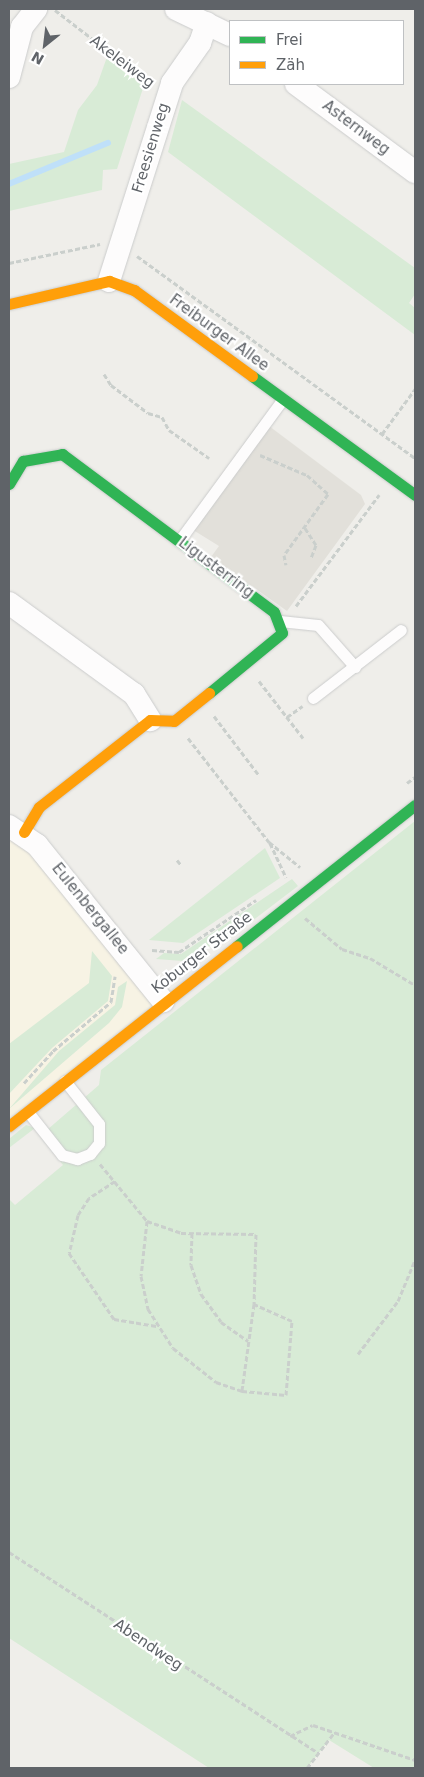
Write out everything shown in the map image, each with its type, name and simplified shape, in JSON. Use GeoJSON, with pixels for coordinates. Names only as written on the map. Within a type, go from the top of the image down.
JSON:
{"type":"FeatureCollection","features":[{"type":"Feature","properties":{"kind":"street"},"geometry":{"type":"LineString","coordinates":[[9,77],[22,27],[36,9]]}},
{"type":"Feature","properties":{"kind":"street"},"geometry":{"type":"LineString","coordinates":[[176,9],[229,34]]}},
{"type":"Feature","properties":{"kind":"street","name":"Freesienweg"},"geometry":{"type":"LineString","coordinates":[[109,281],[167,96],[207,23]]}},
{"type":"Feature","properties":{"kind":"street","name":"Asternweg"},"geometry":{"type":"LineString","coordinates":[[297,85],[415,172]]}},
{"type":"Feature","properties":{"kind":"street"},"geometry":{"type":"LineString","coordinates":[[9,304],[109,281]]}},
{"type":"Feature","properties":{"kind":"street","name":"Freiburger Allee"},"geometry":{"type":"LineString","coordinates":[[109,281],[134,290],[415,496]]}},
{"type":"Feature","properties":{"kind":"street","name":"Ligusterring"},"geometry":{"type":"LineString","coordinates":[[9,484],[22,461],[62,454],[179,541],[280,621]]}},
{"type":"Feature","properties":{"kind":"street"},"geometry":{"type":"LineString","coordinates":[[9,603],[134,694],[150,720]]}},
{"type":"Feature","properties":{"kind":"street"},"geometry":{"type":"LineString","coordinates":[[16,829],[39,807],[150,720],[174,721],[247,665],[276,642],[282,633],[280,621]]}},
{"type":"Feature","properties":{"kind":"street","name":"Koburger Straße"},"geometry":{"type":"LineString","coordinates":[[9,1126],[163,1001],[415,805]]}},
{"type":"Feature","properties":{"kind":"street","name":"Eulenbergallee"},"geometry":{"type":"LineString","coordinates":[[16,829],[163,1001]]}},
{"type":"Feature","properties":{"kind":"lane"},"geometry":{"type":"LineString","coordinates":[[179,541],[283,399]]}},
{"type":"Feature","properties":{"kind":"lane"},"geometry":{"type":"LineString","coordinates":[[280,621],[318,625],[355,667]]}},
{"type":"Feature","properties":{"kind":"lane"},"geometry":{"type":"LineString","coordinates":[[313,698],[401,630]]}},
{"type":"Feature","properties":{"kind":"lane"},"geometry":{"type":"LineString","coordinates":[[28,1112],[62,1155],[77,1159],[90,1154],[99,1143],[99,1124],[65,1081]]}},
{"type":"Feature","properties":{"kind":"path","name":"Akeleiweg"},"geometry":{"type":"LineString","coordinates":[[53,9],[167,96]]}},
{"type":"Feature","properties":{"kind":"path"},"geometry":{"type":"LineString","coordinates":[[104,374],[111,386],[148,413],[162,417],[169,430],[209,458]]}},
{"type":"Feature","properties":{"kind":"path"},"geometry":{"type":"LineString","coordinates":[[382,434],[415,389]]}},
{"type":"Feature","properties":{"kind":"path"},"geometry":{"type":"LineString","coordinates":[[244,452],[294,469],[325,488],[328,494],[284,555],[286,565]]}},
{"type":"Feature","properties":{"kind":"path"},"geometry":{"type":"LineString","coordinates":[[280,621],[291,613],[391,478]]}},
{"type":"Feature","properties":{"kind":"path"},"geometry":{"type":"LineString","coordinates":[[305,528],[316,545],[311,558]]}},
{"type":"Feature","properties":{"kind":"path"},"geometry":{"type":"LineString","coordinates":[[247,665],[303,738]]}},
{"type":"Feature","properties":{"kind":"path"},"geometry":{"type":"LineString","coordinates":[[201,700],[258,774]]}},
{"type":"Feature","properties":{"kind":"path"},"geometry":{"type":"LineString","coordinates":[[174,721],[270,842],[300,867]]}},
{"type":"Feature","properties":{"kind":"path"},"geometry":{"type":"LineString","coordinates":[[400,789],[415,777]]}},
{"type":"Feature","properties":{"kind":"path"},"geometry":{"type":"LineString","coordinates":[[270,842],[286,879]]}},
{"type":"Feature","properties":{"kind":"path"},"geometry":{"type":"LineString","coordinates":[[177,860],[181,865]]}},
{"type":"Feature","properties":{"kind":"path"},"geometry":{"type":"LineString","coordinates":[[279,884],[308,861]]}},
{"type":"Feature","properties":{"kind":"path"},"geometry":{"type":"LineString","coordinates":[[152,950],[179,952],[264,894]]}},
{"type":"Feature","properties":{"kind":"path"},"geometry":{"type":"LineString","coordinates":[[290,904],[342,949],[370,958],[415,985]]}},
{"type":"Feature","properties":{"kind":"path"},"geometry":{"type":"LineString","coordinates":[[22,1086],[53,1051],[112,1002],[117,978]]}},
{"type":"Feature","properties":{"kind":"path"},"geometry":{"type":"LineString","coordinates":[[90,1154],[115,1181],[147,1221],[192,1233],[256,1234],[254,1304],[242,1391]]}},
{"type":"Feature","properties":{"kind":"path"},"geometry":{"type":"LineString","coordinates":[[115,1181],[89,1198],[78,1215],[69,1253],[114,1319],[156,1326]]}},
{"type":"Feature","properties":{"kind":"path"},"geometry":{"type":"LineString","coordinates":[[147,1221],[141,1276],[156,1326],[195,1366],[216,1382],[242,1391],[286,1394],[292,1321],[254,1304]]}},
{"type":"Feature","properties":{"kind":"path"},"geometry":{"type":"LineString","coordinates":[[192,1233],[191,1265],[201,1294],[221,1322],[248,1341]]}},
{"type":"Feature","properties":{"kind":"path"},"geometry":{"type":"LineString","coordinates":[[358,1354],[398,1301],[415,1260]]}},
{"type":"Feature","properties":{"kind":"path","name":"Abendweg"},"geometry":{"type":"LineString","coordinates":[[9,1552],[318,1753]]}},
{"type":"Feature","properties":{"kind":"path"},"geometry":{"type":"LineString","coordinates":[[290,1736],[313,1726],[415,1760]]}},
{"type":"Feature","properties":{"kind":"path"},"geometry":{"type":"LineString","coordinates":[[307,1768],[334,1733]]}},
{"type":"Feature","properties":{"kind":"shaded area"},"geometry":{"type":"Polygon","coordinates":[[[261,420],[361,495],[365,504],[287,611],[211,557],[219,546],[185,525],[261,420]]]}},
{"type":"Feature","properties":{"kind":"shaded area"},"geometry":{"type":"Polygon","coordinates":[[[9,826],[163,1001],[9,1126],[9,826]]]}},
{"type":"Feature","properties":{"kind":"green space"},"geometry":{"type":"Polygon","coordinates":[[[107,57],[144,85],[117,169],[103,170],[102,190],[9,211],[9,164],[64,152],[78,110],[97,85],[107,57]]]}},
{"type":"Feature","properties":{"kind":"green space"},"geometry":{"type":"Polygon","coordinates":[[[182,100],[415,268],[415,294],[409,303],[415,308],[415,335],[168,152],[182,100]]]}},
{"type":"Feature","properties":{"kind":"green space"},"geometry":{"type":"Polygon","coordinates":[[[415,821],[415,1768],[374,1768],[329,1740],[307,1768],[209,1768],[9,1638],[9,1199],[15,1205],[63,1165],[40,1136],[99,1085],[101,1070],[415,821]]]}},
{"type":"Feature","properties":{"kind":"green space"},"geometry":{"type":"Polygon","coordinates":[[[265,848],[280,878],[183,943],[149,940],[265,848]]]}},
{"type":"Feature","properties":{"kind":"green space"},"geometry":{"type":"Polygon","coordinates":[[[292,879],[298,886],[244,927],[183,961],[156,959],[164,953],[181,954],[292,879]]]}},
{"type":"Feature","properties":{"kind":"green space"},"geometry":{"type":"Polygon","coordinates":[[[92,951],[112,976],[108,1001],[52,1048],[9,1094],[9,1044],[89,983],[92,951]]]}},
{"type":"Feature","properties":{"kind":"green space"},"geometry":{"type":"Polygon","coordinates":[[[127,981],[122,1007],[109,1023],[9,1109],[59,1051],[115,1005],[118,987],[127,981]]]}},
{"type":"Feature","properties":{"kind":"green space"},"geometry":{"type":"Polygon","coordinates":[[[26,1125],[35,1128],[9,1148],[9,1139],[26,1125]]]}},
{"type":"Feature","properties":{"kind":"waterway"},"geometry":{"type":"LineString","coordinates":[[9,184],[108,143]]}},
{"type":"Feature","properties":{"kind":"traffic: fast"},"geometry":{"type":"LineString","coordinates":[[252,376],[415,495]]}},
{"type":"Feature","properties":{"kind":"traffic: fast"},"geometry":{"type":"LineString","coordinates":[[9,484],[23,461],[62,454],[274,612],[282,633],[209,693]]}},
{"type":"Feature","properties":{"kind":"traffic: fast"},"geometry":{"type":"LineString","coordinates":[[237,946],[415,805]]}},
{"type":"Feature","properties":{"kind":"traffic: slow"},"geometry":{"type":"LineString","coordinates":[[9,304],[109,281],[134,290],[252,376]]}},
{"type":"Feature","properties":{"kind":"traffic: slow"},"geometry":{"type":"LineString","coordinates":[[24,832],[39,807],[150,720],[174,721],[209,693]]}},
{"type":"Feature","properties":{"kind":"traffic: slow"},"geometry":{"type":"LineString","coordinates":[[9,1126],[237,946]]}}]}
